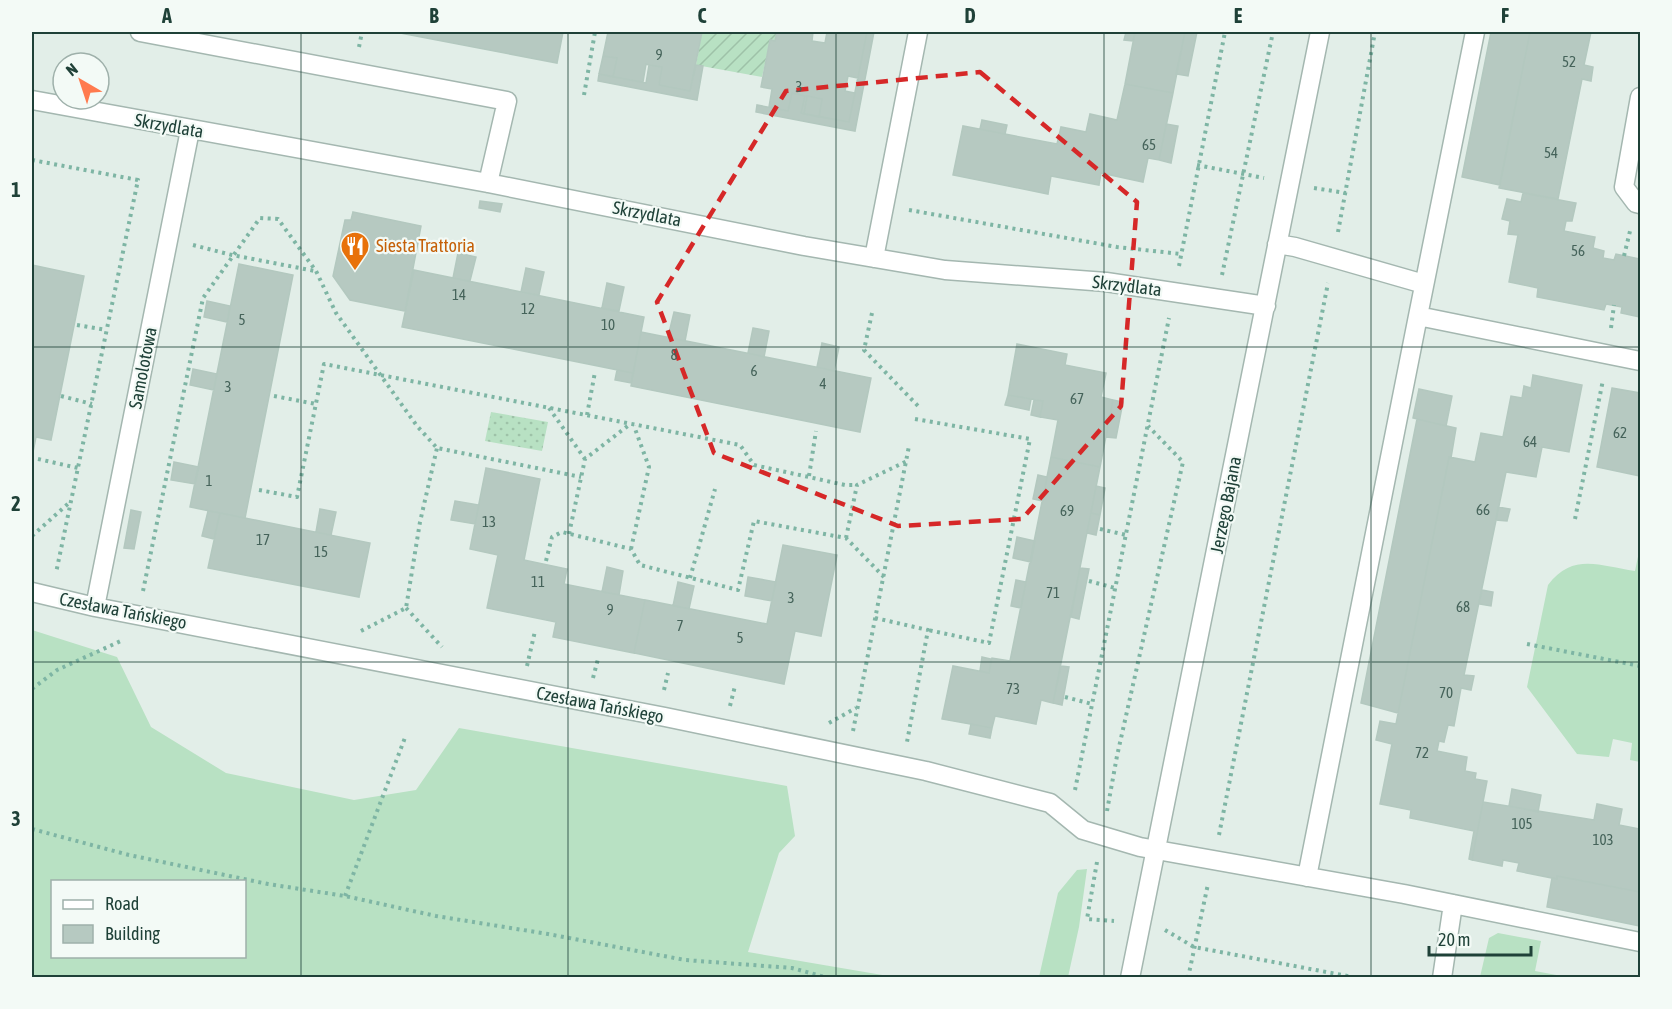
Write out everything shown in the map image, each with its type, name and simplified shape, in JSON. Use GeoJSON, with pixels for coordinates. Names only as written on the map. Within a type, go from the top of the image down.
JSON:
{"type":"FeatureCollection","features":[{"type":"Feature","properties":{"kind":"street"},"geometry":{"type":"LineString","coordinates":[[140,32],[507,101],[488,183]]}},
{"type":"Feature","properties":{"kind":"street"},"geometry":{"type":"LineString","coordinates":[[874,258],[918,32]]}},
{"type":"Feature","properties":{"kind":"street","name":"Jerzego Bajana"},"geometry":{"type":"LineString","coordinates":[[1130,978],[1320,32]]}},
{"type":"Feature","properties":{"kind":"street"},"geometry":{"type":"LineString","coordinates":[[1307,877],[1475,32]]}},
{"type":"Feature","properties":{"kind":"street"},"geometry":{"type":"LineString","coordinates":[[1641,97],[1624,187],[1636,202],[1641,204]]}},
{"type":"Feature","properties":{"kind":"street","name":"Skrzydlata"},"geometry":{"type":"LineString","coordinates":[[32,100],[488,183],[945,270],[1106,282],[1266,306]]}},
{"type":"Feature","properties":{"kind":"street","name":"Samolotowa"},"geometry":{"type":"LineString","coordinates":[[95,607],[190,130]]}},
{"type":"Feature","properties":{"kind":"street"},"geometry":{"type":"LineString","coordinates":[[1277,244],[1424,284]]}},
{"type":"Feature","properties":{"kind":"street"},"geometry":{"type":"LineString","coordinates":[[1418,316],[1641,361]]}},
{"type":"Feature","properties":{"kind":"street","name":"Czesława Tańskiego"},"geometry":{"type":"LineString","coordinates":[[32,592],[95,607],[902,766],[1050,803],[1083,830],[1157,851],[1453,904],[1641,942]]}},
{"type":"Feature","properties":{"kind":"street"},"geometry":{"type":"LineString","coordinates":[[1442,978],[1453,904]]}},
{"type":"Feature","properties":{"kind":"path"},"geometry":{"type":"LineString","coordinates":[[584,95],[595,32]]}},
{"type":"Feature","properties":{"kind":"path"},"geometry":{"type":"LineString","coordinates":[[1177,276],[1197,165],[1225,32]]}},
{"type":"Feature","properties":{"kind":"path"},"geometry":{"type":"LineString","coordinates":[[1217,299],[1273,32]]}},
{"type":"Feature","properties":{"kind":"path"},"geometry":{"type":"LineString","coordinates":[[1219,836],[1346,193],[1375,32]]}},
{"type":"Feature","properties":{"kind":"path"},"geometry":{"type":"LineString","coordinates":[[32,160],[138,180],[51,597]]}},
{"type":"Feature","properties":{"kind":"path"},"geometry":{"type":"LineString","coordinates":[[1197,165],[1273,180]]}},
{"type":"Feature","properties":{"kind":"path"},"geometry":{"type":"LineString","coordinates":[[1308,186],[1346,193]]}},
{"type":"Feature","properties":{"kind":"path"},"geometry":{"type":"LineString","coordinates":[[883,205],[1118,247],[1181,254]]}},
{"type":"Feature","properties":{"kind":"path"},"geometry":{"type":"LineString","coordinates":[[137,614],[160,513],[203,298],[260,218],[278,219],[316,271],[336,314],[417,426],[437,448],[581,477]]}},
{"type":"Feature","properties":{"kind":"path"},"geometry":{"type":"LineString","coordinates":[[186,243],[232,255],[316,271]]}},
{"type":"Feature","properties":{"kind":"path"},"geometry":{"type":"LineString","coordinates":[[1070,819],[1170,308]]}},
{"type":"Feature","properties":{"kind":"path"},"geometry":{"type":"LineString","coordinates":[[872,313],[864,350],[918,406]]}},
{"type":"Feature","properties":{"kind":"path"},"geometry":{"type":"LineString","coordinates":[[77,325],[106,330]]}},
{"type":"Feature","properties":{"kind":"path"},"geometry":{"type":"LineString","coordinates":[[1575,519],[1608,355]]}},
{"type":"Feature","properties":{"kind":"path"},"geometry":{"type":"LineString","coordinates":[[259,490],[297,496],[324,364],[740,445],[754,465],[844,485],[857,485],[907,461]]}},
{"type":"Feature","properties":{"kind":"path"},"geometry":{"type":"LineString","coordinates":[[587,416],[595,372]]}},
{"type":"Feature","properties":{"kind":"path"},"geometry":{"type":"LineString","coordinates":[[62,396],[92,404]]}},
{"type":"Feature","properties":{"kind":"path"},"geometry":{"type":"LineString","coordinates":[[274,396],[316,404]]}},
{"type":"Feature","properties":{"kind":"path"},"geometry":{"type":"LineString","coordinates":[[549,408],[585,459]]}},
{"type":"Feature","properties":{"kind":"path"},"geometry":{"type":"LineString","coordinates":[[875,618],[989,644],[1030,439],[915,419]]}},
{"type":"Feature","properties":{"kind":"path"},"geometry":{"type":"LineString","coordinates":[[569,534],[585,459],[632,425]]}},
{"type":"Feature","properties":{"kind":"path"},"geometry":{"type":"LineString","coordinates":[[632,425],[649,467],[632,549],[640,566],[738,590],[754,521],[846,538],[884,577]]}},
{"type":"Feature","properties":{"kind":"path"},"geometry":{"type":"LineString","coordinates":[[1117,922],[1086,919],[1117,756],[1183,462],[1148,426]]}},
{"type":"Feature","properties":{"kind":"path"},"geometry":{"type":"LineString","coordinates":[[809,476],[816,430]]}},
{"type":"Feature","properties":{"kind":"path"},"geometry":{"type":"LineString","coordinates":[[848,755],[909,447]]}},
{"type":"Feature","properties":{"kind":"path"},"geometry":{"type":"LineString","coordinates":[[323,651],[406,608],[420,522],[437,448]]}},
{"type":"Feature","properties":{"kind":"path"},"geometry":{"type":"LineString","coordinates":[[38,459],[78,468]]}},
{"type":"Feature","properties":{"kind":"path"},"geometry":{"type":"LineString","coordinates":[[846,538],[857,485]]}},
{"type":"Feature","properties":{"kind":"path"},"geometry":{"type":"LineString","coordinates":[[690,578],[715,489]]}},
{"type":"Feature","properties":{"kind":"path"},"geometry":{"type":"LineString","coordinates":[[32,536],[71,501]]}},
{"type":"Feature","properties":{"kind":"path"},"geometry":{"type":"LineString","coordinates":[[1100,530],[1126,535]]}},
{"type":"Feature","properties":{"kind":"path"},"geometry":{"type":"LineString","coordinates":[[546,561],[552,537],[562,532],[632,549]]}},
{"type":"Feature","properties":{"kind":"path"},"geometry":{"type":"LineString","coordinates":[[1089,581],[1115,588]]}},
{"type":"Feature","properties":{"kind":"path"},"geometry":{"type":"LineString","coordinates":[[902,766],[928,630]]}},
{"type":"Feature","properties":{"kind":"path"},"geometry":{"type":"LineString","coordinates":[[521,690],[535,631]]}},
{"type":"Feature","properties":{"kind":"path"},"geometry":{"type":"LineString","coordinates":[[32,689],[57,669],[129,637]]}},
{"type":"Feature","properties":{"kind":"path"},"geometry":{"type":"LineString","coordinates":[[1527,644],[1641,666]]}},
{"type":"Feature","properties":{"kind":"path"},"geometry":{"type":"LineString","coordinates":[[1065,698],[1092,704]]}},
{"type":"Feature","properties":{"kind":"path"},"geometry":{"type":"LineString","coordinates":[[345,896],[406,735]]}},
{"type":"Feature","properties":{"kind":"path"},"geometry":{"type":"LineString","coordinates":[[32,829],[129,855],[268,884],[345,896],[436,916],[685,960],[792,968],[828,978]]}},
{"type":"Feature","properties":{"kind":"path"},"geometry":{"type":"LineString","coordinates":[[1188,978],[1209,878]]}},
{"type":"Feature","properties":{"kind":"path"},"geometry":{"type":"LineString","coordinates":[[1157,930],[1165,930],[1194,947],[1358,978]]}},
{"type":"Feature","properties":{"kind":"highlighted area"},"geometry":{"type":"Polygon","coordinates":[[[980,72],[1137,202],[1121,406],[1022,519],[898,526],[714,453],[657,302],[786,91],[980,72]]]}},
{"type":"Feature","properties":{"kind":"green space"},"geometry":{"type":"Polygon","coordinates":[[[702,32],[777,32],[775,41],[770,41],[762,77],[696,65],[702,32]]]}},
{"type":"Feature","properties":{"kind":"green space"},"geometry":{"type":"Polygon","coordinates":[[[491,412],[548,422],[542,451],[485,441],[491,412]]]}},
{"type":"Feature","properties":{"kind":"green space"},"geometry":{"type":"Polygon","coordinates":[[[1640,547],[1640,762],[1630,760],[1632,743],[1613,739],[1609,757],[1577,754],[1527,687],[1548,585],[1567,568],[1577,565],[1599,565],[1635,571],[1640,547]]]}},
{"type":"Feature","properties":{"kind":"green space"},"geometry":{"type":"Polygon","coordinates":[[[32,630],[117,657],[151,727],[226,773],[354,800],[416,790],[459,728],[787,786],[795,836],[779,853],[748,952],[894,977],[32,977],[32,630]]]}},
{"type":"Feature","properties":{"kind":"green space"},"geometry":{"type":"Polygon","coordinates":[[[1087,869],[1079,927],[1068,977],[1039,977],[1058,893],[1077,870],[1087,869]]]}},
{"type":"Feature","properties":{"kind":"green space"},"geometry":{"type":"Polygon","coordinates":[[[1498,933],[1541,941],[1535,971],[1567,977],[1480,977],[1489,938],[1498,933]]]}},
{"type":"Feature","properties":{"kind":"building"},"geometry":{"type":"Polygon","coordinates":[[[395,32],[563,32],[557,63],[395,32]]]}},
{"type":"Feature","properties":{"kind":"building"},"geometry":{"type":"Polygon","coordinates":[[[608,32],[702,32],[690,91],[659,85],[662,67],[646,64],[643,82],[613,77],[617,58],[603,56],[608,32]]]}},
{"type":"Feature","properties":{"kind":"building"},"geometry":{"type":"Polygon","coordinates":[[[777,32],[813,32],[812,41],[825,43],[827,32],[867,32],[858,78],[848,76],[845,91],[855,93],[849,122],[819,117],[822,99],[807,96],[804,114],[801,113],[805,96],[792,93],[788,111],[769,107],[772,89],[761,87],[770,40],[775,41],[777,32]]]}},
{"type":"Feature","properties":{"kind":"building"},"geometry":{"type":"Polygon","coordinates":[[[867,32],[874,32],[855,131],[756,112],[757,105],[788,111],[792,93],[805,96],[801,113],[849,122],[867,32]]]}},
{"type":"Feature","properties":{"kind":"building"},"geometry":{"type":"Polygon","coordinates":[[[1126,32],[1135,32],[1133,41],[1124,40],[1126,32]]]}},
{"type":"Feature","properties":{"kind":"building"},"geometry":{"type":"Polygon","coordinates":[[[1135,32],[1185,32],[1173,93],[1125,84],[1135,32]]]}},
{"type":"Feature","properties":{"kind":"building"},"geometry":{"type":"Polygon","coordinates":[[[1185,32],[1197,32],[1188,76],[1176,74],[1185,32]]]}},
{"type":"Feature","properties":{"kind":"building"},"geometry":{"type":"Polygon","coordinates":[[[1491,32],[1530,32],[1500,185],[1462,177],[1491,32]]]}},
{"type":"Feature","properties":{"kind":"building"},"geometry":{"type":"Polygon","coordinates":[[[1530,32],[1591,32],[1584,65],[1593,67],[1591,81],[1582,79],[1558,199],[1499,188],[1530,32]]]}},
{"type":"Feature","properties":{"kind":"building"},"geometry":{"type":"Polygon","coordinates":[[[603,56],[617,58],[613,77],[599,74],[603,56]]]}},
{"type":"Feature","properties":{"kind":"building"},"geometry":{"type":"Polygon","coordinates":[[[649,65],[662,67],[659,85],[690,91],[696,65],[703,66],[697,100],[598,81],[599,74],[646,83],[649,65]]]}},
{"type":"Feature","properties":{"kind":"building"},"geometry":{"type":"Polygon","coordinates":[[[1125,84],[1173,93],[1159,160],[1148,158],[1143,182],[1101,173],[1099,185],[1051,176],[1048,194],[953,175],[963,126],[1057,144],[1061,127],[1086,132],[1090,114],[1117,120],[1125,84]]]}},
{"type":"Feature","properties":{"kind":"building"},"geometry":{"type":"Polygon","coordinates":[[[807,96],[822,99],[819,117],[804,114],[807,96]]]}},
{"type":"Feature","properties":{"kind":"building"},"geometry":{"type":"Polygon","coordinates":[[[982,120],[1007,125],[1005,134],[980,129],[982,120]]]}},
{"type":"Feature","properties":{"kind":"building"},"geometry":{"type":"Polygon","coordinates":[[[1166,124],[1178,126],[1171,163],[1159,160],[1166,124]]]}},
{"type":"Feature","properties":{"kind":"building"},"geometry":{"type":"Polygon","coordinates":[[[1523,193],[1576,203],[1572,221],[1566,221],[1564,231],[1595,237],[1593,248],[1604,251],[1603,258],[1614,260],[1616,254],[1640,259],[1640,317],[1621,313],[1622,307],[1606,304],[1604,310],[1537,297],[1538,288],[1509,282],[1518,235],[1508,234],[1510,221],[1502,219],[1507,199],[1521,202],[1523,193]]]}},
{"type":"Feature","properties":{"kind":"building"},"geometry":{"type":"Polygon","coordinates":[[[480,201],[502,204],[500,212],[479,208],[480,201]]]}},
{"type":"Feature","properties":{"kind":"building"},"geometry":{"type":"Polygon","coordinates":[[[353,212],[421,226],[405,311],[350,300],[333,276],[345,220],[351,220],[353,212]]]}},
{"type":"Feature","properties":{"kind":"building"},"geometry":{"type":"Polygon","coordinates":[[[458,253],[476,257],[470,281],[453,278],[458,253]]]}},
{"type":"Feature","properties":{"kind":"building"},"geometry":{"type":"Polygon","coordinates":[[[239,264],[293,275],[245,518],[190,507],[239,264]]]}},
{"type":"Feature","properties":{"kind":"building"},"geometry":{"type":"Polygon","coordinates":[[[32,265],[84,276],[51,440],[36,437],[32,457],[32,265]]]}},
{"type":"Feature","properties":{"kind":"building"},"geometry":{"type":"Polygon","coordinates":[[[526,268],[544,272],[539,295],[521,292],[526,268]]]}},
{"type":"Feature","properties":{"kind":"building"},"geometry":{"type":"Polygon","coordinates":[[[414,270],[644,317],[633,373],[402,327],[414,270]]]}},
{"type":"Feature","properties":{"kind":"building"},"geometry":{"type":"Polygon","coordinates":[[[607,283],[624,287],[619,311],[602,308],[607,283]]]}},
{"type":"Feature","properties":{"kind":"building"},"geometry":{"type":"Polygon","coordinates":[[[207,301],[230,306],[227,322],[204,317],[207,301]]]}},
{"type":"Feature","properties":{"kind":"building"},"geometry":{"type":"Polygon","coordinates":[[[674,312],[690,315],[685,341],[668,337],[674,312]]]}},
{"type":"Feature","properties":{"kind":"building"},"geometry":{"type":"Polygon","coordinates":[[[753,328],[769,331],[764,357],[748,353],[753,328]]]}},
{"type":"Feature","properties":{"kind":"building"},"geometry":{"type":"Polygon","coordinates":[[[641,332],[871,378],[860,432],[631,386],[641,332]]]}},
{"type":"Feature","properties":{"kind":"building"},"geometry":{"type":"Polygon","coordinates":[[[822,343],[839,347],[834,371],[817,367],[822,343]]]}},
{"type":"Feature","properties":{"kind":"building"},"geometry":{"type":"Polygon","coordinates":[[[1017,344],[1067,354],[1065,365],[1106,373],[1101,397],[1113,400],[1100,467],[1051,457],[1058,420],[1040,417],[1043,401],[1008,395],[1017,344]]]}},
{"type":"Feature","properties":{"kind":"building"},"geometry":{"type":"Polygon","coordinates":[[[193,369],[217,374],[214,390],[190,385],[193,369]]]}},
{"type":"Feature","properties":{"kind":"building"},"geometry":{"type":"Polygon","coordinates":[[[617,370],[633,373],[631,383],[615,380],[617,370]]]}},
{"type":"Feature","properties":{"kind":"building"},"geometry":{"type":"Polygon","coordinates":[[[1533,375],[1582,385],[1569,452],[1542,447],[1536,477],[1506,472],[1464,675],[1474,676],[1471,690],[1461,688],[1454,726],[1448,725],[1444,742],[1439,741],[1437,751],[1467,757],[1465,771],[1476,773],[1475,779],[1487,781],[1472,860],[1469,859],[1474,831],[1410,818],[1411,810],[1380,804],[1392,744],[1376,740],[1380,721],[1396,724],[1449,457],[1475,462],[1481,433],[1503,437],[1511,396],[1522,398],[1524,386],[1531,388],[1533,375]]]}},
{"type":"Feature","properties":{"kind":"building"},"geometry":{"type":"Polygon","coordinates":[[[1612,388],[1640,393],[1640,476],[1597,467],[1612,388]]]}},
{"type":"Feature","properties":{"kind":"building"},"geometry":{"type":"Polygon","coordinates":[[[1419,389],[1452,396],[1446,426],[1413,418],[1419,389]]]}},
{"type":"Feature","properties":{"kind":"building"},"geometry":{"type":"Polygon","coordinates":[[[1008,395],[1031,399],[1029,410],[1005,405],[1008,395]]]}},
{"type":"Feature","properties":{"kind":"building"},"geometry":{"type":"Polygon","coordinates":[[[1034,400],[1043,401],[1040,417],[1031,415],[1034,400]]]}},
{"type":"Feature","properties":{"kind":"building"},"geometry":{"type":"Polygon","coordinates":[[[1113,400],[1123,402],[1116,438],[1106,437],[1113,400]]]}},
{"type":"Feature","properties":{"kind":"building"},"geometry":{"type":"Polygon","coordinates":[[[1417,419],[1456,428],[1398,713],[1361,703],[1417,419]]]}},
{"type":"Feature","properties":{"kind":"building"},"geometry":{"type":"Polygon","coordinates":[[[1051,457],[1100,467],[1053,703],[1041,700],[1036,724],[995,716],[992,728],[942,719],[953,666],[989,673],[992,658],[1010,661],[1051,457]]]}},
{"type":"Feature","properties":{"kind":"building"},"geometry":{"type":"Polygon","coordinates":[[[174,462],[199,467],[195,484],[171,480],[174,462]]]}},
{"type":"Feature","properties":{"kind":"building"},"geometry":{"type":"Polygon","coordinates":[[[486,468],[540,479],[524,560],[567,569],[564,584],[645,600],[634,653],[553,637],[556,622],[487,608],[498,555],[470,549],[486,468]]]}},
{"type":"Feature","properties":{"kind":"building"},"geometry":{"type":"Polygon","coordinates":[[[1038,475],[1047,477],[1043,501],[1033,499],[1038,475]]]}},
{"type":"Feature","properties":{"kind":"building"},"geometry":{"type":"Polygon","coordinates":[[[1096,486],[1105,488],[1100,515],[1091,513],[1096,486]]]}},
{"type":"Feature","properties":{"kind":"building"},"geometry":{"type":"Polygon","coordinates":[[[455,501],[479,505],[475,524],[451,520],[455,501]]]}},
{"type":"Feature","properties":{"kind":"building"},"geometry":{"type":"Polygon","coordinates":[[[1498,507],[1510,509],[1507,521],[1496,520],[1498,507]]]}},
{"type":"Feature","properties":{"kind":"building"},"geometry":{"type":"Polygon","coordinates":[[[320,509],[336,512],[331,535],[316,532],[320,509]]]}},
{"type":"Feature","properties":{"kind":"building"},"geometry":{"type":"Polygon","coordinates":[[[131,510],[141,512],[134,549],[124,548],[131,510]]]}},
{"type":"Feature","properties":{"kind":"building"},"geometry":{"type":"Polygon","coordinates":[[[208,511],[220,513],[214,539],[202,536],[208,511]]]}},
{"type":"Feature","properties":{"kind":"building"},"geometry":{"type":"Polygon","coordinates":[[[220,513],[370,543],[359,597],[208,568],[220,513]]]}},
{"type":"Feature","properties":{"kind":"building"},"geometry":{"type":"Polygon","coordinates":[[[1091,513],[1100,515],[1096,535],[1087,533],[1091,513]]]}},
{"type":"Feature","properties":{"kind":"building"},"geometry":{"type":"Polygon","coordinates":[[[1017,537],[1035,541],[1031,562],[1013,558],[1017,537]]]}},
{"type":"Feature","properties":{"kind":"building"},"geometry":{"type":"Polygon","coordinates":[[[783,545],[837,555],[821,636],[795,631],[784,684],[634,653],[645,600],[767,624],[783,545]]]}},
{"type":"Feature","properties":{"kind":"building"},"geometry":{"type":"Polygon","coordinates":[[[607,567],[623,571],[619,595],[602,592],[607,567]]]}},
{"type":"Feature","properties":{"kind":"building"},"geometry":{"type":"Polygon","coordinates":[[[1080,568],[1089,569],[1079,619],[1071,617],[1080,568]]]}},
{"type":"Feature","properties":{"kind":"building"},"geometry":{"type":"Polygon","coordinates":[[[748,577],[776,582],[772,601],[745,596],[748,577]]]}},
{"type":"Feature","properties":{"kind":"building"},"geometry":{"type":"Polygon","coordinates":[[[1016,580],[1026,582],[1021,608],[1011,606],[1016,580]]]}},
{"type":"Feature","properties":{"kind":"building"},"geometry":{"type":"Polygon","coordinates":[[[678,582],[694,586],[689,609],[673,606],[678,582]]]}},
{"type":"Feature","properties":{"kind":"building"},"geometry":{"type":"Polygon","coordinates":[[[1482,590],[1493,592],[1491,606],[1479,604],[1482,590]]]}},
{"type":"Feature","properties":{"kind":"building"},"geometry":{"type":"Polygon","coordinates":[[[982,657],[991,659],[989,673],[980,671],[982,657]]]}},
{"type":"Feature","properties":{"kind":"building"},"geometry":{"type":"Polygon","coordinates":[[[1061,666],[1069,667],[1062,705],[1053,703],[1061,666]]]}},
{"type":"Feature","properties":{"kind":"building"},"geometry":{"type":"Polygon","coordinates":[[[971,724],[992,728],[990,738],[969,734],[971,724]]]}},
{"type":"Feature","properties":{"kind":"building"},"geometry":{"type":"Polygon","coordinates":[[[1512,789],[1541,795],[1538,812],[1509,806],[1512,789]]]}},
{"type":"Feature","properties":{"kind":"building"},"geometry":{"type":"Polygon","coordinates":[[[1483,802],[1594,820],[1597,804],[1622,809],[1619,825],[1640,829],[1640,892],[1557,876],[1557,879],[1517,871],[1519,863],[1503,860],[1502,866],[1472,860],[1483,802]]]}},
{"type":"Feature","properties":{"kind":"building"},"geometry":{"type":"Polygon","coordinates":[[[1557,876],[1640,892],[1640,926],[1547,907],[1552,878],[1557,879],[1557,876]]]}},
{"type":"Feature","properties":{"kind":"place","name":"Siesta Trattoria"},"geometry":{"type":"Point","coordinates":[355,272]}}]}
